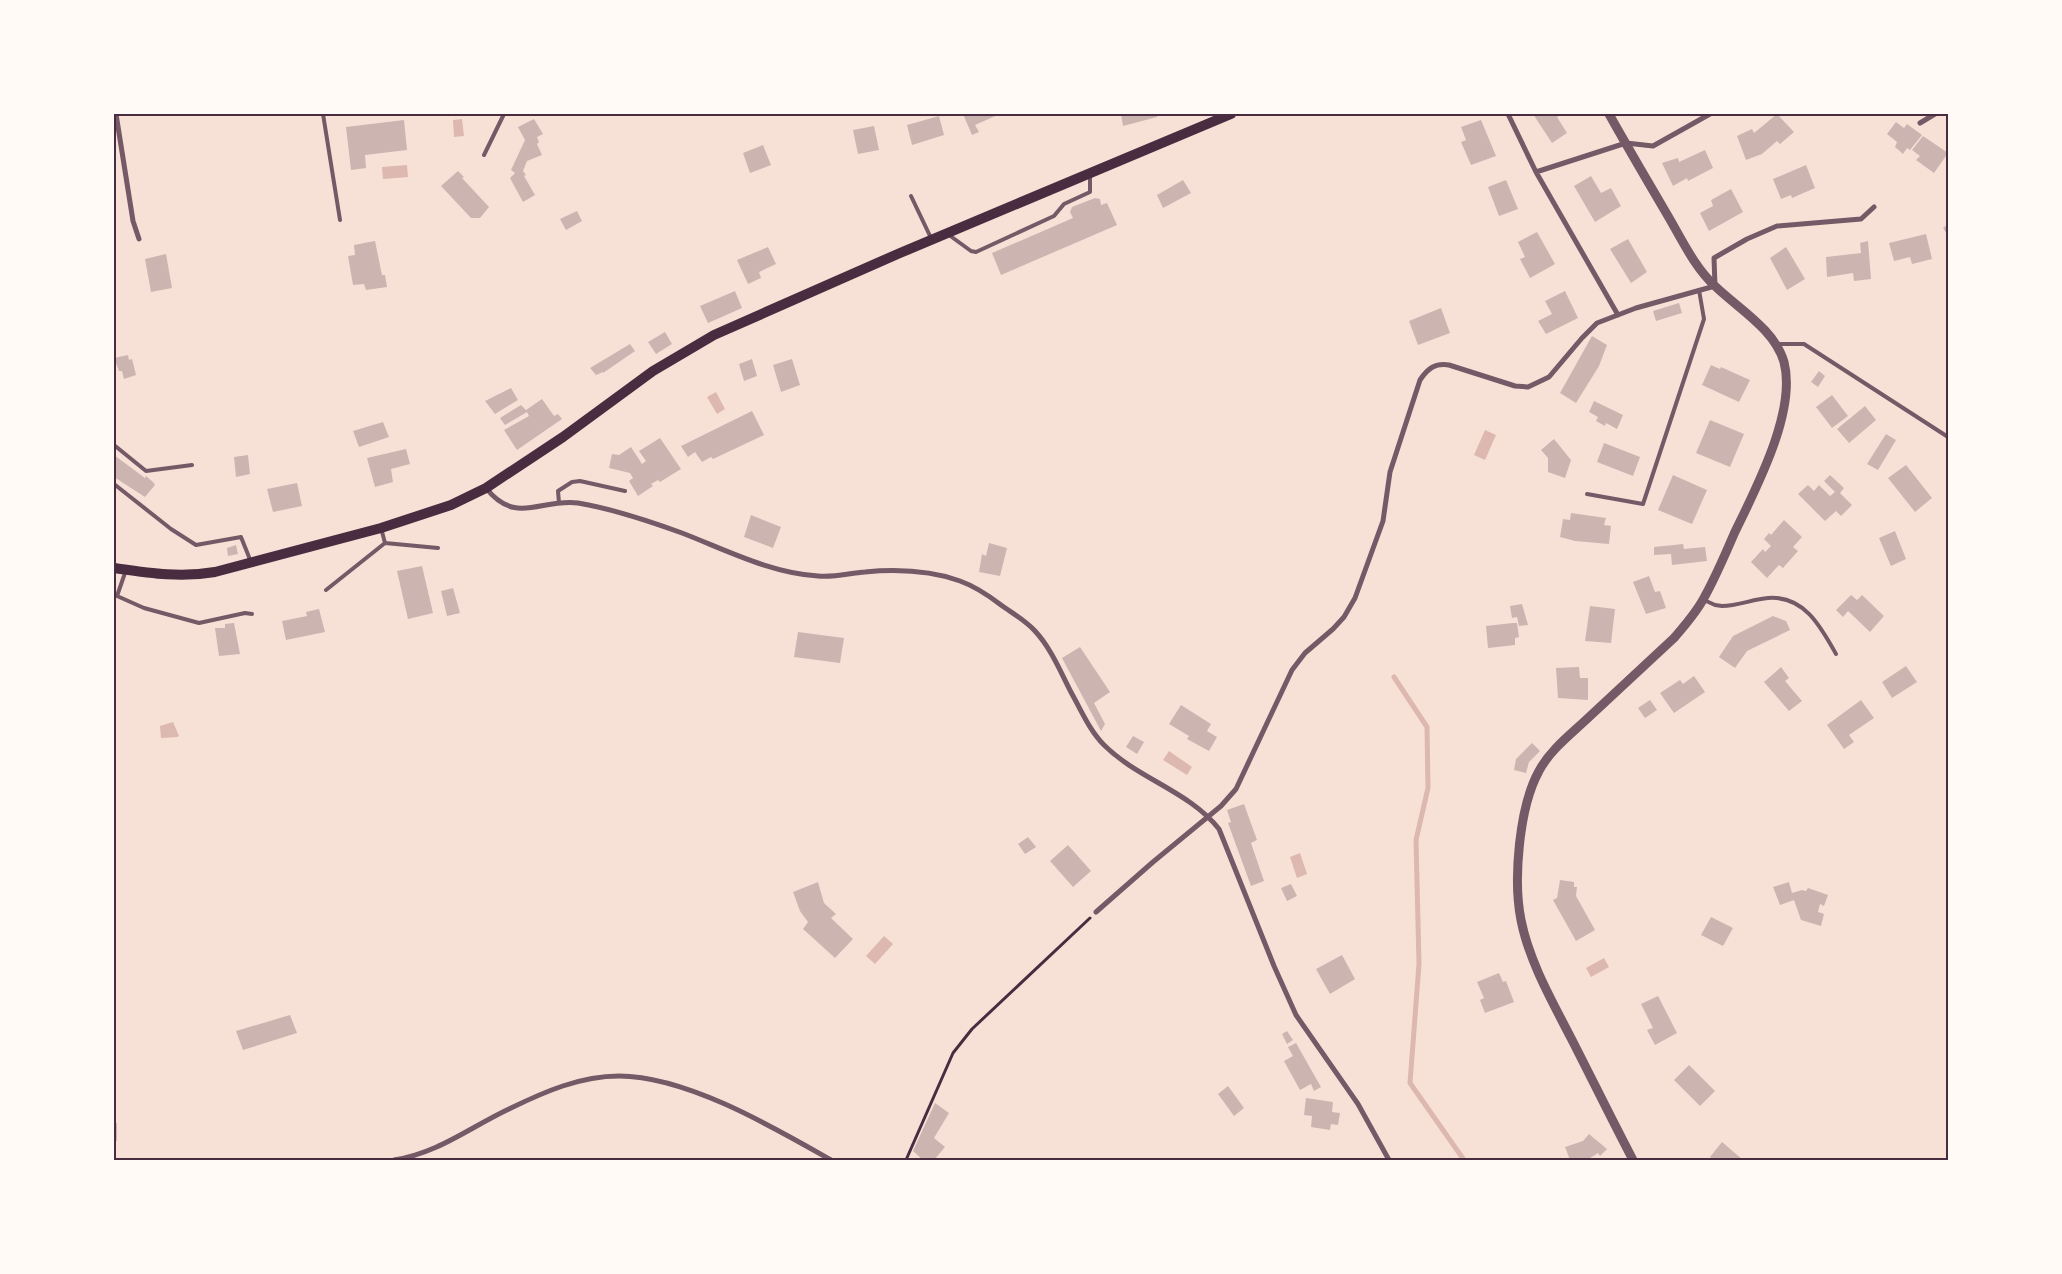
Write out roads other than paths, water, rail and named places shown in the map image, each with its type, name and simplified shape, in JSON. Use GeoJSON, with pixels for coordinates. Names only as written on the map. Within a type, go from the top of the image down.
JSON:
{"type":"FeatureCollection","features":[{"type":"Feature","properties":{"kind":"main road"},"geometry":{"type":"LineString","coordinates":[[114,568],[156,575],[190,576],[252,564],[381,528],[451,505],[486,488],[563,437],[653,371],[714,335],[947,233],[1230,114]]}},
{"type":"Feature","properties":{"kind":"street"},"geometry":{"type":"LineString","coordinates":[[116,114],[133,221],[139,239]]}},
{"type":"Feature","properties":{"kind":"street"},"geometry":{"type":"LineString","coordinates":[[1508,114],[1536,172],[1618,315]]}},
{"type":"Feature","properties":{"kind":"street"},"geometry":{"type":"LineString","coordinates":[[1609,114],[1696,264],[1715,286],[1776,344],[1784,362],[1786,388],[1776,438],[1753,495],[1703,600],[1688,623],[1674,638],[1555,749],[1533,785],[1521,840],[1519,898],[1521,920],[1532,956],[1562,1020],[1633,1160]]}},
{"type":"Feature","properties":{"kind":"street"},"geometry":{"type":"LineString","coordinates":[[1536,172],[1626,143],[1653,146],[1710,114]]}},
{"type":"Feature","properties":{"kind":"street"},"geometry":{"type":"LineString","coordinates":[[1920,123],[1935,114]]}},
{"type":"Feature","properties":{"kind":"street"},"geometry":{"type":"LineString","coordinates":[[1715,286],[1714,258],[1747,239],[1777,226],[1861,219],[1874,206]]}},
{"type":"Feature","properties":{"kind":"street"},"geometry":{"type":"LineString","coordinates":[[1096,912],[1208,815],[1221,806],[1236,789],[1292,670],[1305,653],[1344,617],[1355,598],[1383,521],[1390,472],[1420,380],[1426,371],[1434,365],[1449,364],[1515,386],[1528,387],[1549,377],[1591,328],[1598,323],[1618,315],[1715,286]]}},
{"type":"Feature","properties":{"kind":"street"},"geometry":{"type":"LineString","coordinates":[[486,488],[507,507],[526,508],[559,503],[576,503],[624,513],[774,569],[819,577],[876,571],[920,571],[959,580],[970,585],[1025,622],[1036,632],[1049,650],[1091,730],[1104,746],[1208,815],[1219,829],[1274,966],[1296,1015],[1358,1104],[1389,1160]]}},
{"type":"Feature","properties":{"kind":"street"},"geometry":{"type":"LineString","coordinates":[[394,1160],[421,1155],[509,1109],[566,1085],[588,1079],[618,1076],[650,1079],[689,1090],[754,1118],[831,1160]]}},
{"type":"Feature","properties":{"kind":"lane"},"geometry":{"type":"LineString","coordinates":[[323,114],[340,220]]}},
{"type":"Feature","properties":{"kind":"lane"},"geometry":{"type":"LineString","coordinates":[[484,155],[504,114]]}},
{"type":"Feature","properties":{"kind":"lane"},"geometry":{"type":"LineString","coordinates":[[947,233],[971,251],[976,252],[1054,216],[1064,204],[1090,192],[1090,174]]}},
{"type":"Feature","properties":{"kind":"lane"},"geometry":{"type":"LineString","coordinates":[[911,196],[932,240]]}},
{"type":"Feature","properties":{"kind":"lane"},"geometry":{"type":"LineString","coordinates":[[1588,494],[1644,504],[1704,319],[1700,290]]}},
{"type":"Feature","properties":{"kind":"lane"},"geometry":{"type":"LineString","coordinates":[[1776,344],[1804,344],[1948,437]]}},
{"type":"Feature","properties":{"kind":"lane"},"geometry":{"type":"LineString","coordinates":[[114,445],[146,471],[192,465]]}},
{"type":"Feature","properties":{"kind":"lane"},"geometry":{"type":"LineString","coordinates":[[559,503],[558,491],[572,482],[580,481],[625,491]]}},
{"type":"Feature","properties":{"kind":"lane"},"geometry":{"type":"LineString","coordinates":[[114,484],[171,529],[196,545],[240,537],[252,564]]}},
{"type":"Feature","properties":{"kind":"lane"},"geometry":{"type":"LineString","coordinates":[[381,528],[385,543]]}},
{"type":"Feature","properties":{"kind":"lane"},"geometry":{"type":"LineString","coordinates":[[326,590],[385,543],[438,548]]}},
{"type":"Feature","properties":{"kind":"lane"},"geometry":{"type":"LineString","coordinates":[[126,570],[116,597],[144,608],[199,623],[245,613],[252,614]]}},
{"type":"Feature","properties":{"kind":"lane"},"geometry":{"type":"LineString","coordinates":[[1703,600],[1715,606],[1770,598],[1786,600],[1797,604],[1809,613],[1821,627],[1836,654]]}},
{"type":"Feature","properties":{"kind":"waterway"},"geometry":{"type":"LineString","coordinates":[[1394,677],[1427,727],[1428,788],[1416,840],[1419,964],[1410,1083],[1464,1160]]}}]}
